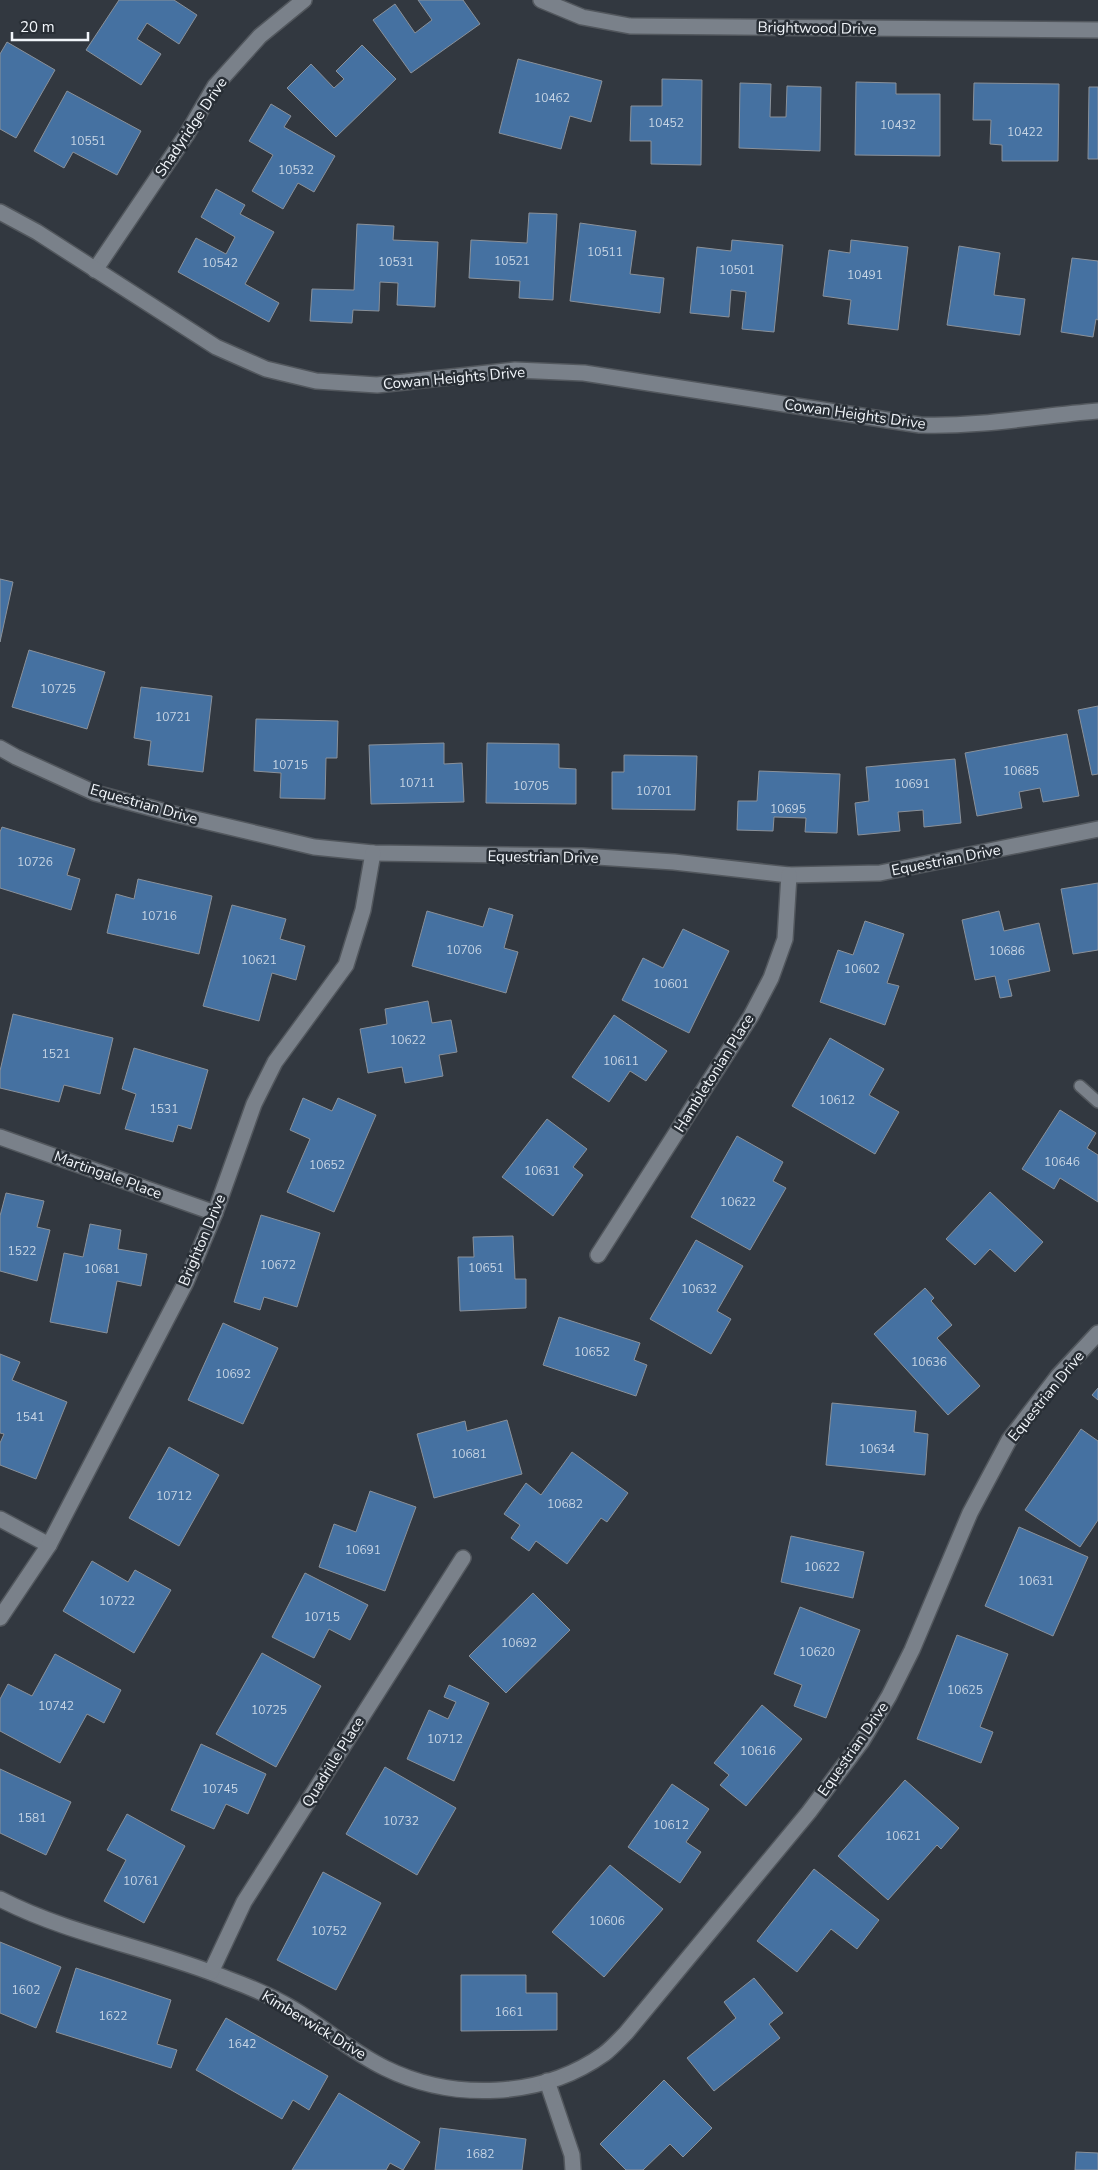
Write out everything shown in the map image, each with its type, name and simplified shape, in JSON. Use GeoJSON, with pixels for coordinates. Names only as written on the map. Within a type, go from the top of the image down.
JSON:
{"type":"FeatureCollection","features":[{"type":"Feature","properties":{"kind":"street","name":"Shadyridge Drive"},"geometry":{"type":"LineString","coordinates":[[95,270],[187,134],[215,86],[260,36],[304,0]]}},
{"type":"Feature","properties":{"kind":"street","name":"Brightwood Drive"},"geometry":{"type":"LineString","coordinates":[[541,0],[582,17],[630,26],[1098,30]]}},
{"type":"Feature","properties":{"kind":"street","name":"Cowan Heights Drive"},"geometry":{"type":"LineString","coordinates":[[0,212],[37,232],[216,347],[266,369],[316,382],[377,385],[515,370],[584,373],[860,417],[929,425],[957,426],[1001,423],[1054,414],[1098,411]]}},
{"type":"Feature","properties":{"kind":"street","name":"Equestrian Drive"},"geometry":{"type":"LineString","coordinates":[[0,748],[95,792],[170,813],[314,847],[373,853],[591,856],[674,862],[789,875],[880,873],[1098,829]]}},
{"type":"Feature","properties":{"kind":"street","name":"Brighton Drive"},"geometry":{"type":"LineString","coordinates":[[0,1618],[49,1545],[186,1282],[215,1213],[254,1104],[275,1062],[346,965],[363,910],[373,853]]}},
{"type":"Feature","properties":{"kind":"street","name":"Hambletonian Place"},"geometry":{"type":"LineString","coordinates":[[598,1255],[751,1016],[770,978],[785,940],[789,875]]}},
{"type":"Feature","properties":{"kind":"street","name":"Martingale Place"},"geometry":{"type":"LineString","coordinates":[[0,1137],[215,1213]]}},
{"type":"Feature","properties":{"kind":"street","name":"Equestrian Drive"},"geometry":{"type":"LineString","coordinates":[[548,2081],[577,2069],[603,2054],[626,2033],[809,1812],[862,1741],[889,1696],[912,1650],[970,1513],[1009,1440],[1058,1376],[1098,1333]]}},
{"type":"Feature","properties":{"kind":"street"},"geometry":{"type":"LineString","coordinates":[[0,1519],[49,1545]]}},
{"type":"Feature","properties":{"kind":"street","name":"Quadrille Place"},"geometry":{"type":"LineString","coordinates":[[211,1972],[244,1902],[463,1558]]}},
{"type":"Feature","properties":{"kind":"street","name":"Kimberwick Drive"},"geometry":{"type":"LineString","coordinates":[[0,1900],[31,1915],[84,1934],[167,1956],[255,1990],[291,2008],[383,2068],[416,2082],[468,2091],[512,2089],[548,2081]]}},
{"type":"Feature","properties":{"kind":"street"},"geometry":{"type":"LineString","coordinates":[[548,2081],[572,2155],[573,2170]]}},
{"type":"Feature","properties":{"kind":"lane"},"geometry":{"type":"LineString","coordinates":[[1080,1086],[1098,1102]]}},
{"type":"Feature","properties":{"kind":"building"},"geometry":{"type":"Polygon","coordinates":[[[119,0],[174,0],[197,15],[179,44],[147,23],[137,39],[161,54],[141,85],[86,50],[119,0]]]}},
{"type":"Feature","properties":{"kind":"building"},"geometry":{"type":"Polygon","coordinates":[[[418,0],[463,0],[480,24],[411,73],[373,20],[395,4],[415,33],[432,20],[418,0]]]}},
{"type":"Feature","properties":{"kind":"building"},"geometry":{"type":"Polygon","coordinates":[[[7,42],[55,70],[16,138],[0,129],[0,54],[7,42]]]}},
{"type":"Feature","properties":{"kind":"building"},"geometry":{"type":"Polygon","coordinates":[[[362,45],[396,79],[336,137],[287,88],[311,64],[334,88],[344,79],[336,71],[362,45]]]}},
{"type":"Feature","properties":{"kind":"building"},"geometry":{"type":"Polygon","coordinates":[[[518,59],[602,81],[591,122],[570,116],[561,149],[499,133],[518,59]]]}},
{"type":"Feature","properties":{"kind":"building"},"geometry":{"type":"Polygon","coordinates":[[[662,79],[702,80],[701,165],[651,164],[651,141],[630,141],[631,106],[662,106],[662,79]]]}},
{"type":"Feature","properties":{"kind":"building"},"geometry":{"type":"Polygon","coordinates":[[[856,82],[896,83],[896,94],[940,94],[940,156],[855,155],[856,82]]]}},
{"type":"Feature","properties":{"kind":"building"},"geometry":{"type":"Polygon","coordinates":[[[740,83],[771,84],[770,117],[786,117],[787,86],[821,87],[820,151],[739,148],[740,83]]]}},
{"type":"Feature","properties":{"kind":"building"},"geometry":{"type":"Polygon","coordinates":[[[974,83],[1059,84],[1058,161],[1002,161],[1002,145],[990,144],[991,120],[973,120],[974,83]]]}},
{"type":"Feature","properties":{"kind":"building"},"geometry":{"type":"Polygon","coordinates":[[[1089,87],[1098,87],[1098,159],[1088,159],[1089,87]]]}},
{"type":"Feature","properties":{"kind":"building"},"geometry":{"type":"Polygon","coordinates":[[[67,91],[141,131],[117,175],[73,152],[64,168],[34,151],[67,91]]]}},
{"type":"Feature","properties":{"kind":"building"},"geometry":{"type":"Polygon","coordinates":[[[271,104],[291,116],[284,127],[335,156],[314,192],[298,183],[283,209],[252,191],[273,155],[249,141],[271,104]]]}},
{"type":"Feature","properties":{"kind":"building"},"geometry":{"type":"Polygon","coordinates":[[[216,189],[245,205],[240,214],[274,232],[245,284],[279,303],[269,322],[178,272],[196,238],[226,254],[235,237],[201,217],[216,189]]]}},
{"type":"Feature","properties":{"kind":"building"},"geometry":{"type":"Polygon","coordinates":[[[529,213],[557,214],[553,300],[519,298],[520,281],[469,278],[471,240],[527,243],[529,213]]]}},
{"type":"Feature","properties":{"kind":"building"},"geometry":{"type":"Polygon","coordinates":[[[580,223],[636,231],[630,274],[664,278],[660,313],[570,301],[580,223]]]}},
{"type":"Feature","properties":{"kind":"building"},"geometry":{"type":"Polygon","coordinates":[[[357,224],[394,226],[393,240],[438,242],[435,307],[397,305],[398,283],[380,282],[379,311],[353,310],[352,323],[310,321],[312,289],[354,290],[357,224]]]}},
{"type":"Feature","properties":{"kind":"building"},"geometry":{"type":"Polygon","coordinates":[[[732,240],[783,245],[774,332],[742,329],[746,292],[731,290],[729,317],[690,313],[697,247],[731,251],[732,240]]]}},
{"type":"Feature","properties":{"kind":"building"},"geometry":{"type":"Polygon","coordinates":[[[851,240],[908,247],[898,330],[848,324],[851,300],[823,296],[829,250],[850,253],[851,240]]]}},
{"type":"Feature","properties":{"kind":"building"},"geometry":{"type":"Polygon","coordinates":[[[959,246],[1000,253],[994,295],[1025,299],[1020,335],[947,325],[959,246]]]}},
{"type":"Feature","properties":{"kind":"building"},"geometry":{"type":"Polygon","coordinates":[[[1072,258],[1098,261],[1098,320],[1096,319],[1093,337],[1061,332],[1072,258]]]}},
{"type":"Feature","properties":{"kind":"building"},"geometry":{"type":"Polygon","coordinates":[[[0,579],[13,582],[0,642],[0,579]]]}},
{"type":"Feature","properties":{"kind":"building"},"geometry":{"type":"Polygon","coordinates":[[[29,650],[105,672],[87,729],[12,707],[29,650]]]}},
{"type":"Feature","properties":{"kind":"building"},"geometry":{"type":"Polygon","coordinates":[[[141,687],[212,696],[203,772],[148,765],[151,741],[134,738],[141,687]]]}},
{"type":"Feature","properties":{"kind":"building"},"geometry":{"type":"Polygon","coordinates":[[[1098,706],[1098,774],[1092,775],[1078,710],[1098,706]]]}},
{"type":"Feature","properties":{"kind":"building"},"geometry":{"type":"Polygon","coordinates":[[[256,719],[338,721],[337,758],[326,758],[325,799],[280,798],[281,773],[254,771],[256,719]]]}},
{"type":"Feature","properties":{"kind":"building"},"geometry":{"type":"Polygon","coordinates":[[[1067,734],[1079,796],[1043,802],[1040,788],[1019,792],[1022,808],[977,816],[965,753],[1067,734]]]}},
{"type":"Feature","properties":{"kind":"building"},"geometry":{"type":"Polygon","coordinates":[[[444,743],[444,764],[462,763],[464,802],[371,804],[369,745],[444,743]]]}},
{"type":"Feature","properties":{"kind":"building"},"geometry":{"type":"Polygon","coordinates":[[[487,743],[559,744],[559,768],[576,769],[576,804],[486,803],[487,743]]]}},
{"type":"Feature","properties":{"kind":"building"},"geometry":{"type":"Polygon","coordinates":[[[624,755],[697,756],[695,810],[612,809],[612,772],[624,772],[624,755]]]}},
{"type":"Feature","properties":{"kind":"building"},"geometry":{"type":"Polygon","coordinates":[[[955,759],[961,823],[924,827],[923,810],[898,812],[900,831],[858,835],[855,803],[869,801],[866,767],[955,759]]]}},
{"type":"Feature","properties":{"kind":"building"},"geometry":{"type":"Polygon","coordinates":[[[759,771],[840,774],[837,833],[805,832],[806,818],[774,817],[773,831],[737,830],[738,801],[757,801],[759,771]]]}},
{"type":"Feature","properties":{"kind":"building"},"geometry":{"type":"Polygon","coordinates":[[[2,827],[75,849],[67,875],[80,879],[71,910],[0,888],[0,832],[2,827]]]}},
{"type":"Feature","properties":{"kind":"building"},"geometry":{"type":"Polygon","coordinates":[[[138,879],[212,896],[199,954],[107,933],[116,894],[134,899],[138,879]]]}},
{"type":"Feature","properties":{"kind":"building"},"geometry":{"type":"Polygon","coordinates":[[[1098,883],[1098,950],[1073,954],[1061,889],[1098,883]]]}},
{"type":"Feature","properties":{"kind":"building"},"geometry":{"type":"Polygon","coordinates":[[[232,905],[286,919],[280,939],[305,946],[296,980],[272,973],[259,1021],[203,1006],[232,905]]]}},
{"type":"Feature","properties":{"kind":"building"},"geometry":{"type":"Polygon","coordinates":[[[489,908],[513,915],[504,948],[518,952],[506,993],[412,966],[427,911],[483,927],[489,908]]]}},
{"type":"Feature","properties":{"kind":"building"},"geometry":{"type":"Polygon","coordinates":[[[999,911],[1004,931],[1039,923],[1050,971],[1008,980],[1012,996],[1000,998],[995,976],[975,980],[962,920],[999,911]]]}},
{"type":"Feature","properties":{"kind":"building"},"geometry":{"type":"Polygon","coordinates":[[[865,921],[904,934],[887,983],[899,986],[885,1025],[820,1002],[838,950],[853,955],[865,921]]]}},
{"type":"Feature","properties":{"kind":"building"},"geometry":{"type":"Polygon","coordinates":[[[683,929],[729,951],[689,1033],[622,1000],[643,958],[663,968],[683,929]]]}},
{"type":"Feature","properties":{"kind":"building"},"geometry":{"type":"Polygon","coordinates":[[[428,1001],[432,1023],[451,1020],[457,1052],[439,1055],[443,1076],[405,1083],[402,1067],[368,1073],[360,1029],[387,1024],[385,1009],[428,1001]]]}},
{"type":"Feature","properties":{"kind":"building"},"geometry":{"type":"Polygon","coordinates":[[[13,1014],[113,1038],[100,1094],[64,1085],[59,1102],[0,1088],[0,1071],[13,1014]]]}},
{"type":"Feature","properties":{"kind":"building"},"geometry":{"type":"Polygon","coordinates":[[[614,1015],[667,1051],[646,1081],[630,1071],[609,1102],[572,1077],[614,1015]]]}},
{"type":"Feature","properties":{"kind":"building"},"geometry":{"type":"Polygon","coordinates":[[[830,1038],[884,1069],[869,1095],[899,1112],[875,1154],[792,1106],[830,1038]]]}},
{"type":"Feature","properties":{"kind":"building"},"geometry":{"type":"Polygon","coordinates":[[[134,1048],[208,1070],[191,1129],[178,1125],[173,1142],[125,1129],[136,1094],[122,1089],[134,1048]]]}},
{"type":"Feature","properties":{"kind":"building"},"geometry":{"type":"Polygon","coordinates":[[[303,1098],[332,1111],[338,1098],[376,1115],[334,1212],[287,1192],[310,1139],[290,1130],[303,1098]]]}},
{"type":"Feature","properties":{"kind":"building"},"geometry":{"type":"Polygon","coordinates":[[[1060,1110],[1096,1133],[1087,1148],[1098,1155],[1098,1202],[1060,1178],[1054,1189],[1022,1169],[1060,1110]]]}},
{"type":"Feature","properties":{"kind":"building"},"geometry":{"type":"Polygon","coordinates":[[[547,1119],[587,1149],[573,1167],[583,1175],[553,1216],[502,1177],[547,1119]]]}},
{"type":"Feature","properties":{"kind":"building"},"geometry":{"type":"Polygon","coordinates":[[[737,1136],[783,1162],[773,1181],[786,1188],[750,1250],[691,1217],[737,1136]]]}},
{"type":"Feature","properties":{"kind":"building"},"geometry":{"type":"Polygon","coordinates":[[[990,1192],[1043,1242],[1015,1272],[990,1249],[975,1265],[946,1239],[990,1192]]]}},
{"type":"Feature","properties":{"kind":"building"},"geometry":{"type":"Polygon","coordinates":[[[6,1193],[44,1201],[37,1227],[50,1230],[37,1281],[0,1271],[0,1216],[6,1193]]]}},
{"type":"Feature","properties":{"kind":"building"},"geometry":{"type":"Polygon","coordinates":[[[261,1215],[320,1233],[297,1307],[264,1297],[260,1310],[234,1302],[261,1215]]]}},
{"type":"Feature","properties":{"kind":"building"},"geometry":{"type":"Polygon","coordinates":[[[90,1224],[121,1230],[118,1249],[147,1254],[141,1286],[117,1281],[107,1333],[50,1322],[64,1253],[83,1257],[90,1224]]]}},
{"type":"Feature","properties":{"kind":"building"},"geometry":{"type":"Polygon","coordinates":[[[513,1236],[515,1279],[526,1279],[526,1308],[460,1311],[458,1257],[474,1257],[473,1237],[513,1236]]]}},
{"type":"Feature","properties":{"kind":"building"},"geometry":{"type":"Polygon","coordinates":[[[696,1240],[743,1266],[717,1311],[731,1319],[711,1354],[650,1319],[696,1240]]]}},
{"type":"Feature","properties":{"kind":"building"},"geometry":{"type":"Polygon","coordinates":[[[925,1288],[934,1298],[931,1301],[952,1325],[937,1338],[980,1386],[948,1415],[874,1334],[925,1288]]]}},
{"type":"Feature","properties":{"kind":"building"},"geometry":{"type":"Polygon","coordinates":[[[559,1317],[640,1343],[634,1360],[647,1365],[636,1396],[543,1365],[559,1317]]]}},
{"type":"Feature","properties":{"kind":"building"},"geometry":{"type":"Polygon","coordinates":[[[223,1323],[278,1348],[243,1424],[188,1400],[223,1323]]]}},
{"type":"Feature","properties":{"kind":"building"},"geometry":{"type":"Polygon","coordinates":[[[0,1354],[20,1362],[12,1380],[67,1402],[36,1479],[0,1465],[0,1443],[4,1434],[0,1433],[0,1354]]]}},
{"type":"Feature","properties":{"kind":"building"},"geometry":{"type":"Polygon","coordinates":[[[1098,1388],[1098,1400],[1092,1395],[1098,1388]]]}},
{"type":"Feature","properties":{"kind":"building"},"geometry":{"type":"Polygon","coordinates":[[[832,1403],[916,1411],[914,1432],[928,1434],[925,1475],[826,1465],[832,1403]]]}},
{"type":"Feature","properties":{"kind":"building"},"geometry":{"type":"Polygon","coordinates":[[[507,1420],[522,1474],[434,1498],[417,1434],[465,1421],[467,1431],[507,1420]]]}},
{"type":"Feature","properties":{"kind":"building"},"geometry":{"type":"Polygon","coordinates":[[[1081,1429],[1098,1441],[1098,1520],[1080,1547],[1025,1510],[1081,1429]]]}},
{"type":"Feature","properties":{"kind":"building"},"geometry":{"type":"Polygon","coordinates":[[[169,1447],[219,1475],[179,1546],[129,1518],[169,1447]]]}},
{"type":"Feature","properties":{"kind":"building"},"geometry":{"type":"Polygon","coordinates":[[[572,1452],[628,1493],[607,1522],[601,1518],[567,1564],[536,1541],[529,1551],[511,1538],[520,1525],[504,1514],[526,1483],[541,1495],[572,1452]]]}},
{"type":"Feature","properties":{"kind":"building"},"geometry":{"type":"Polygon","coordinates":[[[370,1491],[416,1507],[385,1591],[319,1567],[334,1524],[356,1532],[370,1491]]]}},
{"type":"Feature","properties":{"kind":"building"},"geometry":{"type":"Polygon","coordinates":[[[1019,1527],[1088,1557],[1053,1636],[985,1606],[1019,1527]]]}},
{"type":"Feature","properties":{"kind":"building"},"geometry":{"type":"Polygon","coordinates":[[[791,1536],[864,1552],[853,1598],[781,1582],[791,1536]]]}},
{"type":"Feature","properties":{"kind":"building"},"geometry":{"type":"Polygon","coordinates":[[[92,1561],[128,1582],[135,1570],[171,1590],[134,1653],[63,1611],[92,1561]]]}},
{"type":"Feature","properties":{"kind":"building"},"geometry":{"type":"Polygon","coordinates":[[[305,1573],[368,1605],[350,1640],[329,1629],[314,1658],[272,1637],[305,1573]]]}},
{"type":"Feature","properties":{"kind":"building"},"geometry":{"type":"Polygon","coordinates":[[[533,1593],[570,1630],[506,1693],[469,1656],[533,1593]]]}},
{"type":"Feature","properties":{"kind":"building"},"geometry":{"type":"Polygon","coordinates":[[[800,1607],[860,1630],[826,1718],[794,1706],[802,1685],[774,1674],[800,1607]]]}},
{"type":"Feature","properties":{"kind":"building"},"geometry":{"type":"Polygon","coordinates":[[[957,1635],[1008,1654],[980,1727],[993,1732],[981,1763],[917,1739],[957,1635]]]}},
{"type":"Feature","properties":{"kind":"building"},"geometry":{"type":"Polygon","coordinates":[[[262,1653],[321,1686],[276,1767],[216,1734],[262,1653]]]}},
{"type":"Feature","properties":{"kind":"building"},"geometry":{"type":"Polygon","coordinates":[[[55,1654],[121,1690],[104,1723],[87,1714],[60,1763],[0,1731],[0,1699],[8,1684],[32,1696],[55,1654]]]}},
{"type":"Feature","properties":{"kind":"building"},"geometry":{"type":"Polygon","coordinates":[[[449,1685],[489,1703],[454,1781],[407,1759],[429,1710],[448,1719],[456,1702],[444,1697],[449,1685]]]}},
{"type":"Feature","properties":{"kind":"building"},"geometry":{"type":"Polygon","coordinates":[[[762,1705],[802,1739],[746,1806],[720,1785],[729,1775],[714,1763],[762,1705]]]}},
{"type":"Feature","properties":{"kind":"building"},"geometry":{"type":"Polygon","coordinates":[[[201,1744],[266,1774],[248,1814],[226,1804],[214,1829],[171,1810],[201,1744]]]}},
{"type":"Feature","properties":{"kind":"building"},"geometry":{"type":"Polygon","coordinates":[[[385,1767],[456,1808],[417,1875],[346,1834],[385,1767]]]}},
{"type":"Feature","properties":{"kind":"building"},"geometry":{"type":"Polygon","coordinates":[[[0,1769],[71,1802],[46,1855],[0,1833],[0,1769]]]}},
{"type":"Feature","properties":{"kind":"building"},"geometry":{"type":"Polygon","coordinates":[[[905,1780],[959,1828],[941,1849],[937,1845],[888,1900],[838,1856],[905,1780]]]}},
{"type":"Feature","properties":{"kind":"building"},"geometry":{"type":"Polygon","coordinates":[[[672,1784],[709,1809],[686,1842],[701,1852],[680,1883],[628,1847],[672,1784]]]}},
{"type":"Feature","properties":{"kind":"building"},"geometry":{"type":"Polygon","coordinates":[[[127,1814],[185,1846],[144,1923],[104,1901],[126,1860],[107,1850],[127,1814]]]}},
{"type":"Feature","properties":{"kind":"building"},"geometry":{"type":"Polygon","coordinates":[[[610,1865],[663,1909],[604,1977],[552,1932],[610,1865]]]}},
{"type":"Feature","properties":{"kind":"building"},"geometry":{"type":"Polygon","coordinates":[[[814,1869],[879,1920],[857,1949],[831,1929],[797,1972],[757,1941],[814,1869]]]}},
{"type":"Feature","properties":{"kind":"building"},"geometry":{"type":"Polygon","coordinates":[[[323,1872],[381,1903],[336,1990],[277,1960],[323,1872]]]}},
{"type":"Feature","properties":{"kind":"building"},"geometry":{"type":"Polygon","coordinates":[[[0,1942],[61,1967],[36,2028],[0,2013],[0,1942]]]}},
{"type":"Feature","properties":{"kind":"building"},"geometry":{"type":"Polygon","coordinates":[[[76,1968],[171,2000],[157,2044],[177,2050],[171,2068],[56,2032],[76,1968]]]}},
{"type":"Feature","properties":{"kind":"building"},"geometry":{"type":"Polygon","coordinates":[[[461,1975],[526,1975],[526,1993],[557,1993],[557,2030],[461,2031],[461,1975]]]}},
{"type":"Feature","properties":{"kind":"building"},"geometry":{"type":"Polygon","coordinates":[[[754,1978],[783,2013],[769,2024],[780,2038],[714,2091],[687,2058],[736,2018],[724,2002],[754,1978]]]}},
{"type":"Feature","properties":{"kind":"building"},"geometry":{"type":"Polygon","coordinates":[[[226,2018],[328,2076],[309,2110],[293,2100],[282,2119],[196,2070],[226,2018]]]}},
{"type":"Feature","properties":{"kind":"building"},"geometry":{"type":"Polygon","coordinates":[[[664,2080],[712,2128],[683,2157],[670,2144],[643,2170],[626,2170],[600,2144],[664,2080]]]}},
{"type":"Feature","properties":{"kind":"building"},"geometry":{"type":"Polygon","coordinates":[[[339,2093],[420,2142],[403,2170],[390,2163],[386,2170],[292,2170],[339,2093]]]}},
{"type":"Feature","properties":{"kind":"building"},"geometry":{"type":"Polygon","coordinates":[[[440,2128],[526,2139],[522,2170],[435,2170],[440,2128]]]}},
{"type":"Feature","properties":{"kind":"building"},"geometry":{"type":"Polygon","coordinates":[[[1076,2152],[1098,2153],[1098,2170],[1075,2170],[1076,2152]]]}}]}
